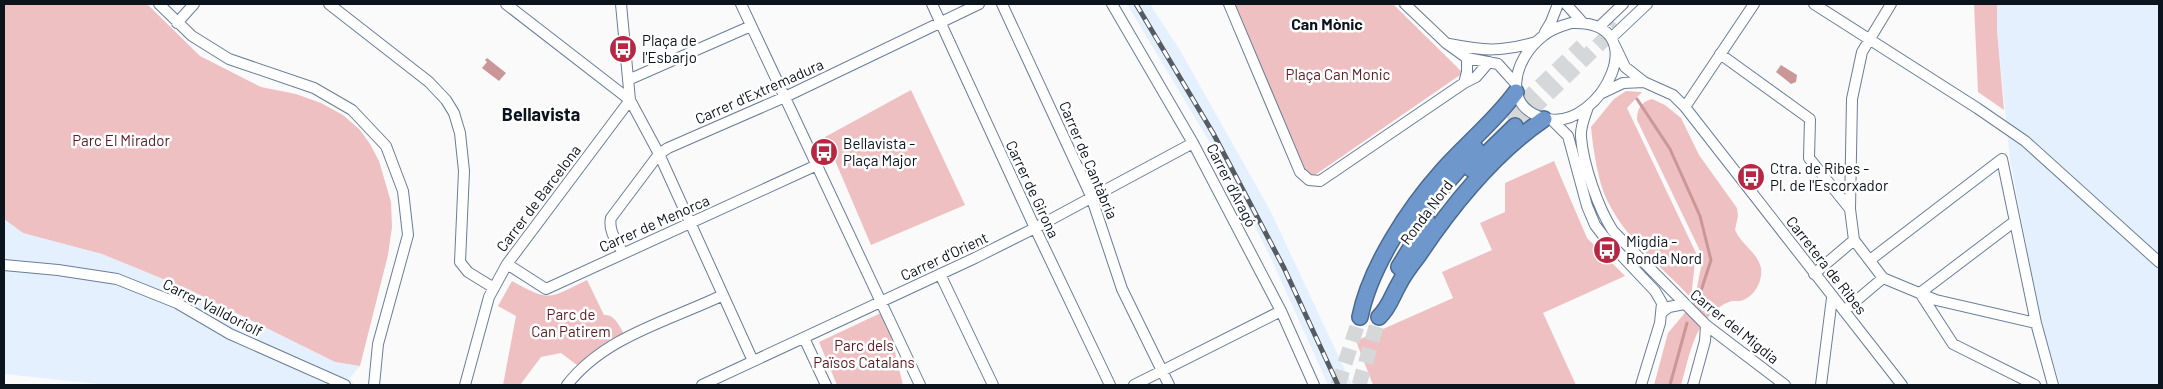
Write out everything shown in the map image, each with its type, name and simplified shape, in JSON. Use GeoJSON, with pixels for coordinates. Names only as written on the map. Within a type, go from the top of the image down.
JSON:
{"type":"FeatureCollection","features":[{"type":"Feature","properties":{"kind":"highway","name":"Ronda Nord"},"geometry":{"type":"LineString","coordinates":[[1516,88],[1502,111],[1443,170],[1400,226],[1363,301],[1360,317],[1386,268],[1422,213],[1474,152],[1511,122],[1429,218],[1400,264],[1380,307],[1380,317],[1386,311],[1398,285],[1417,256],[1450,211],[1523,133],[1548,119]]}},
{"type":"Feature","properties":{"kind":"street"},"geometry":{"type":"LineString","coordinates":[[159,4],[192,36],[229,58],[314,88],[352,110],[386,146],[403,191],[408,235],[378,344],[374,385],[364,385]]}},
{"type":"Feature","properties":{"kind":"street"},"geometry":{"type":"LineString","coordinates":[[178,23],[194,4]]}},
{"type":"Feature","properties":{"kind":"street"},"geometry":{"type":"LineString","coordinates":[[329,4],[429,82],[446,100],[454,113],[460,133],[464,171],[460,262],[468,272],[494,288]]}},
{"type":"Feature","properties":{"kind":"street"},"geometry":{"type":"LineString","coordinates":[[506,4],[630,100]]}},
{"type":"Feature","properties":{"kind":"street"},"geometry":{"type":"LineString","coordinates":[[621,4],[630,100],[658,154],[754,361]]}},
{"type":"Feature","properties":{"kind":"street"},"geometry":{"type":"LineString","coordinates":[[741,4],[920,385]]}},
{"type":"Feature","properties":{"kind":"street","name":"Carrer de Girona"},"geometry":{"type":"LineString","coordinates":[[932,4],[1110,385]]}},
{"type":"Feature","properties":{"kind":"street","name":"Carrer d'Extremadura"},"geometry":{"type":"LineString","coordinates":[[624,253],[609,225],[611,218],[658,154],[785,97],[979,4]]}},
{"type":"Feature","properties":{"kind":"street","name":"Carrer de Cantàbria"},"geometry":{"type":"LineString","coordinates":[[1002,4],[1091,196],[1122,289],[1169,385]]}},
{"type":"Feature","properties":{"kind":"street","name":"Carrer d'Aragó"},"geometry":{"type":"LineString","coordinates":[[1112,4],[1193,142],[1281,312],[1314,385]]}},
{"type":"Feature","properties":{"kind":"street"},"geometry":{"type":"LineString","coordinates":[[1229,4],[1300,172],[1309,180],[1320,181],[1464,83],[1476,77],[1489,62]]}},
{"type":"Feature","properties":{"kind":"street"},"geometry":{"type":"LineString","coordinates":[[1405,4],[1446,43],[1467,58],[1498,64],[1516,88],[1526,110],[1534,115],[1548,119],[1570,117],[1588,107],[1601,94],[1612,73],[1613,42],[1647,4]]}},
{"type":"Feature","properties":{"kind":"street"},"geometry":{"type":"LineString","coordinates":[[1516,88],[1520,65],[1552,22],[1558,4]]}},
{"type":"Feature","properties":{"kind":"street"},"geometry":{"type":"LineString","coordinates":[[1566,4],[1582,22]]}},
{"type":"Feature","properties":{"kind":"street"},"geometry":{"type":"LineString","coordinates":[[1600,26],[1623,4]]}},
{"type":"Feature","properties":{"kind":"street"},"geometry":{"type":"LineString","coordinates":[[1685,107],[1754,4]]}},
{"type":"Feature","properties":{"kind":"street"},"geometry":{"type":"LineString","coordinates":[[1814,4],[1978,108],[2025,141],[2159,262]]}},
{"type":"Feature","properties":{"kind":"street"},"geometry":{"type":"LineString","coordinates":[[1892,4],[1862,52],[1852,99],[1850,209],[1854,240],[1883,278],[1936,300],[2036,323]]}},
{"type":"Feature","properties":{"kind":"street"},"geometry":{"type":"LineString","coordinates":[[1446,43],[1474,49],[1508,50],[1540,39],[1560,26],[1582,22],[1600,26],[1613,42]]}},
{"type":"Feature","properties":{"kind":"street"},"geometry":{"type":"LineString","coordinates":[[628,80],[751,26]]}},
{"type":"Feature","properties":{"kind":"street","name":"Carretera de Ribes"},"geometry":{"type":"LineString","coordinates":[[1613,42],[1625,67],[1644,82],[1673,95],[1685,107],[1832,298],[1902,385]]}},
{"type":"Feature","properties":{"kind":"street"},"geometry":{"type":"LineString","coordinates":[[1720,54],[1810,119],[1808,158],[1850,209]]}},
{"type":"Feature","properties":{"kind":"street"},"geometry":{"type":"LineString","coordinates":[[1464,83],[1467,72],[1467,58]]}},
{"type":"Feature","properties":{"kind":"street","name":"Carretera de Ribes"},"geometry":{"type":"LineString","coordinates":[[1601,94],[1623,82],[1644,82]]}},
{"type":"Feature","properties":{"kind":"street","name":"Carrer de Barcelona"},"geometry":{"type":"LineString","coordinates":[[465,385],[494,288],[507,264],[630,100]]}},
{"type":"Feature","properties":{"kind":"street","name":"Carrer del Migdia"},"geometry":{"type":"LineString","coordinates":[[1588,107],[1581,135],[1596,200],[1613,231],[1706,325],[1785,385]]}},
{"type":"Feature","properties":{"kind":"street"},"geometry":{"type":"LineString","coordinates":[[1548,119],[1568,136],[1587,206],[1595,225],[1655,291],[1661,308],[1660,323],[1641,385]]}},
{"type":"Feature","properties":{"kind":"street","name":"Carrer d'Orient"},"geometry":{"type":"LineString","coordinates":[[702,385],[714,383],[754,361],[1035,228],[1193,142]]}},
{"type":"Feature","properties":{"kind":"street"},"geometry":{"type":"LineString","coordinates":[[1870,260],[2002,159],[2036,323],[2052,385]]}},
{"type":"Feature","properties":{"kind":"street","name":"Carrer de Menorca"},"geometry":{"type":"LineString","coordinates":[[507,264],[546,289],[817,165]]}},
{"type":"Feature","properties":{"kind":"street"},"geometry":{"type":"LineString","coordinates":[[1920,293],[2015,221]]}},
{"type":"Feature","properties":{"kind":"street"},"geometry":{"type":"LineString","coordinates":[[1814,274],[1854,240]]}},
{"type":"Feature","properties":{"kind":"street","name":"Carrer Valldoriolf"},"geometry":{"type":"LineString","coordinates":[[4,265],[58,270],[117,279],[177,303],[230,334],[345,385]]}},
{"type":"Feature","properties":{"kind":"street"},"geometry":{"type":"LineString","coordinates":[[940,274],[993,385]]}},
{"type":"Feature","properties":{"kind":"street"},"geometry":{"type":"LineString","coordinates":[[1844,311],[1883,278]]}},
{"type":"Feature","properties":{"kind":"street"},"geometry":{"type":"LineString","coordinates":[[1920,293],[1953,344],[2035,385]]}},
{"type":"Feature","properties":{"kind":"street"},"geometry":{"type":"LineString","coordinates":[[567,385],[586,364],[602,352],[635,334],[723,295]]}},
{"type":"Feature","properties":{"kind":"street"},"geometry":{"type":"LineString","coordinates":[[1822,385],[1832,298]]}},
{"type":"Feature","properties":{"kind":"street"},"geometry":{"type":"LineString","coordinates":[[1661,308],[1684,304]]}},
{"type":"Feature","properties":{"kind":"street"},"geometry":{"type":"LineString","coordinates":[[1134,385],[1281,312]]}},
{"type":"Feature","properties":{"kind":"street"},"geometry":{"type":"LineString","coordinates":[[1693,385],[1705,341],[1706,325]]}},
{"type":"Feature","properties":{"kind":"street"},"geometry":{"type":"LineString","coordinates":[[804,338],[826,385]]}},
{"type":"Feature","properties":{"kind":"shaded area"},"geometry":{"type":"Polygon","coordinates":[[[1127,4],[1150,4],[1181,52],[1271,212],[1352,385],[1328,385],[1270,256],[1219,158],[1127,4]]]}},
{"type":"Feature","properties":{"kind":"shaded area"},"geometry":{"type":"Polygon","coordinates":[[[1997,4],[2159,4],[2159,385],[2060,385],[2040,317],[2010,160],[1997,30],[1997,4]]]}},
{"type":"Feature","properties":{"kind":"shaded area"},"geometry":{"type":"Polygon","coordinates":[[[487,58],[506,73],[499,81],[482,68],[487,62],[485,60],[487,58]]]}},
{"type":"Feature","properties":{"kind":"shaded area"},"geometry":{"type":"Polygon","coordinates":[[[1781,65],[1797,75],[1796,82],[1791,84],[1776,72],[1781,65]]]}},
{"type":"Feature","properties":{"kind":"shaded area"},"geometry":{"type":"Polygon","coordinates":[[[4,219],[23,233],[102,254],[190,290],[335,362],[360,366],[349,379],[355,385],[108,385],[4,374],[4,219]]]}},
{"type":"Feature","properties":{"kind":"green space","name":"Parc El Mirador"},"geometry":{"type":"Polygon","coordinates":[[[4,4],[147,4],[200,56],[261,87],[296,94],[321,103],[343,115],[360,130],[379,161],[391,202],[392,227],[388,255],[360,366],[335,362],[190,290],[102,254],[23,233],[4,219],[4,4]]]}},
{"type":"Feature","properties":{"kind":"green space","name":"Plaça Can Monic"},"geometry":{"type":"Polygon","coordinates":[[[1231,4],[1393,4],[1463,73],[1312,177],[1304,169],[1231,4]]]}},
{"type":"Feature","properties":{"kind":"green space"},"geometry":{"type":"Polygon","coordinates":[[[1974,4],[1997,4],[1997,30],[2004,110],[1978,92],[1974,4]]]}},
{"type":"Feature","properties":{"kind":"green space"},"geometry":{"type":"Polygon","coordinates":[[[911,90],[965,205],[871,245],[825,137],[911,90]]]}},
{"type":"Feature","properties":{"kind":"green space"},"geometry":{"type":"Polygon","coordinates":[[[1626,91],[1642,92],[1627,108],[1696,253],[1691,298],[1635,241],[1616,216],[1601,185],[1591,127],[1614,99],[1626,91]]]}},
{"type":"Feature","properties":{"kind":"green space"},"geometry":{"type":"Polygon","coordinates":[[[1652,99],[1665,105],[1681,118],[1699,155],[1737,208],[1738,216],[1735,230],[1757,258],[1761,268],[1761,278],[1753,293],[1745,299],[1730,301],[1721,306],[1704,322],[1691,348],[1681,385],[1654,385],[1668,333],[1694,302],[1703,257],[1637,120],[1640,106],[1652,99]]]}},
{"type":"Feature","properties":{"kind":"green space"},"geometry":{"type":"Polygon","coordinates":[[[1554,161],[1587,238],[1625,276],[1543,313],[1576,385],[1373,385],[1356,341],[1453,298],[1442,272],[1492,250],[1480,223],[1505,212],[1505,183],[1554,161]]]}},
{"type":"Feature","properties":{"kind":"green space","name":"Parc de Can Patirem"},"geometry":{"type":"Polygon","coordinates":[[[587,280],[604,315],[614,319],[625,336],[577,365],[561,353],[541,357],[520,385],[503,385],[516,316],[498,306],[512,281],[535,293],[550,296],[587,280]]]}},
{"type":"Feature","properties":{"kind":"green space","name":"Parc dels Països Catalans"},"geometry":{"type":"Polygon","coordinates":[[[885,311],[903,385],[837,385],[819,342],[885,311]]]}},
{"type":"Feature","properties":{"kind":"waterway"},"geometry":{"type":"LineString","coordinates":[[1637,99],[1670,149],[1700,216],[1711,260],[1697,303]]}},
{"type":"Feature","properties":{"kind":"waterway"},"geometry":{"type":"LineString","coordinates":[[1670,385],[1687,323]]}},
{"type":"Feature","properties":{"kind":"tunnel"},"geometry":{"type":"LineString","coordinates":[[1515,126],[1618,26]]}},
{"type":"Feature","properties":{"kind":"tunnel"},"geometry":{"type":"LineString","coordinates":[[1507,118],[1582,46]]}},
{"type":"Feature","properties":{"kind":"tunnel"},"geometry":{"type":"LineString","coordinates":[[1338,385],[1360,317]]}},
{"type":"Feature","properties":{"kind":"tunnel"},"geometry":{"type":"LineString","coordinates":[[1359,385],[1379,317]]}},
{"type":"Feature","properties":{"kind":"railway"},"geometry":{"type":"LineString","coordinates":[[1136,4],[1213,133],[1284,268],[1338,385]]}},
{"type":"Feature","properties":{"kind":"place","name":"Plaça de l'Esbarjo"},"geometry":{"type":"Point","coordinates":[623,49]}},
{"type":"Feature","properties":{"kind":"place","name":"Bellavista - Plaça Major"},"geometry":{"type":"Point","coordinates":[824,152]}},
{"type":"Feature","properties":{"kind":"place","name":"Ctra. de Ribes - Pl. de l'Escorxador"},"geometry":{"type":"Point","coordinates":[1751,177]}},
{"type":"Feature","properties":{"kind":"place","name":"Migdia - Ronda Nord"},"geometry":{"type":"Point","coordinates":[1607,250]}},
{"type":"Feature","properties":{"kind":"district","name":"Can Mònic"},"geometry":{"type":"Point","coordinates":[1327,23]}},
{"type":"Feature","properties":{"kind":"district","name":"Bellavista"},"geometry":{"type":"Point","coordinates":[541,114]}}]}
